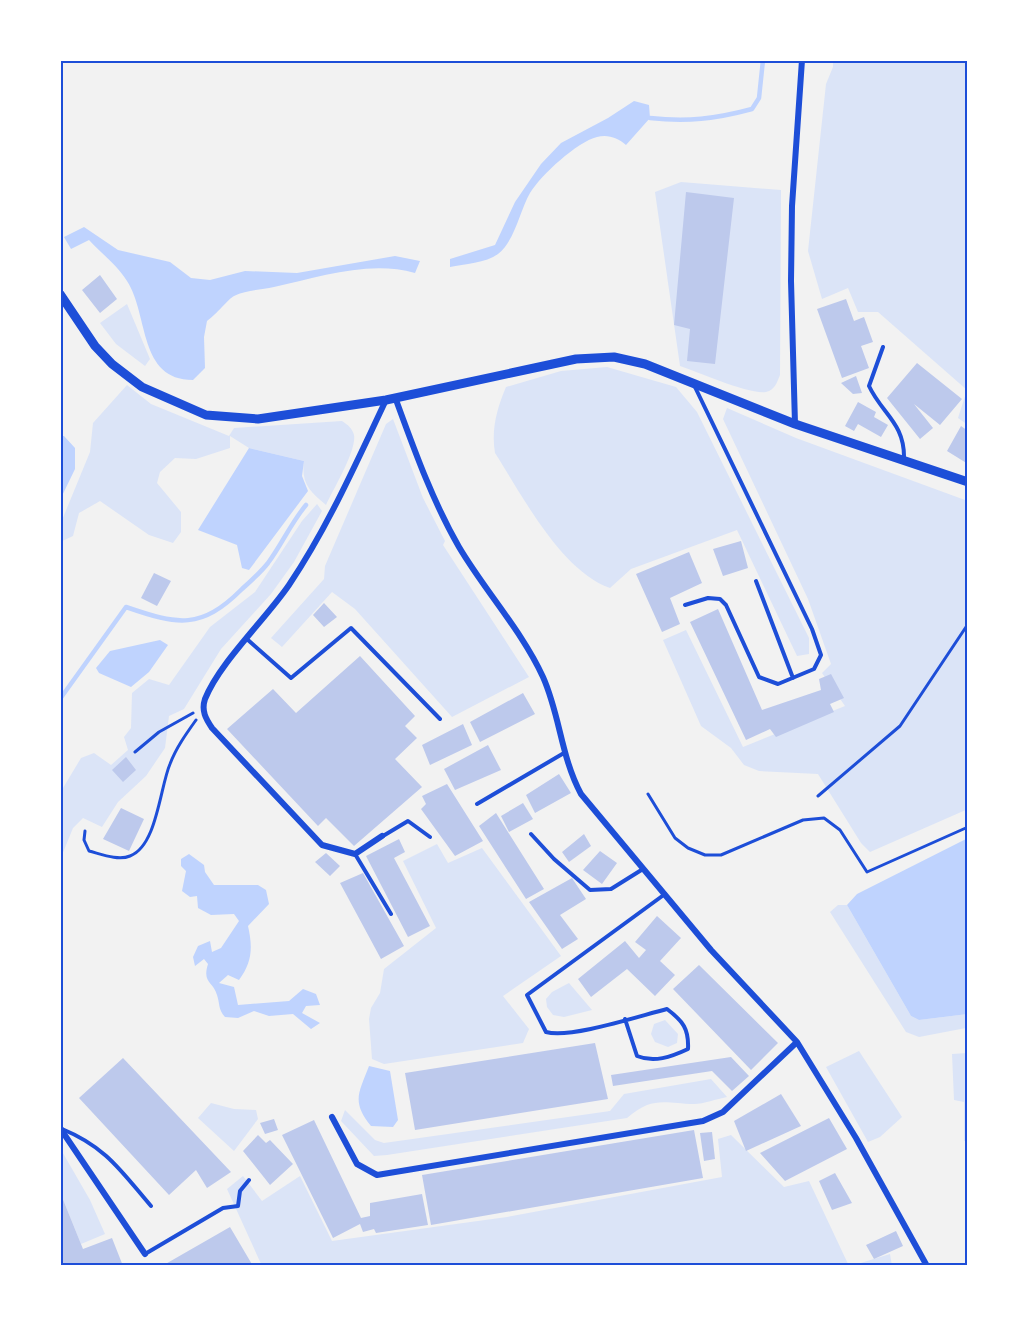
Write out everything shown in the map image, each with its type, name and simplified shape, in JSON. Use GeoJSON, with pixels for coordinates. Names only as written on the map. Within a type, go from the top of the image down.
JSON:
{"type":"FeatureCollection","features":[{"type":"Feature","properties":{"kind":"street"},"geometry":{"type":"LineString","coordinates":[[795,424],[792,228],[802,60]]}},
{"type":"Feature","properties":{"kind":"street"},"geometry":{"type":"LineString","coordinates":[[60,294],[95,346],[112,364],[142,387],[206,414],[258,419],[390,399],[576,359],[615,357],[645,364],[795,424],[968,482]]}},
{"type":"Feature","properties":{"kind":"street"},"geometry":{"type":"LineString","coordinates":[[382,836],[355,854],[322,845],[212,728],[203,714],[204,701],[212,687],[273,608],[314,548],[390,399]]}},
{"type":"Feature","properties":{"kind":"street"},"geometry":{"type":"LineString","coordinates":[[390,399],[431,494],[450,530],[543,676],[552,701],[570,773],[581,794],[711,950],[797,1042],[856,1138],[927,1266]]}},
{"type":"Feature","properties":{"kind":"street"},"geometry":{"type":"LineString","coordinates":[[332,1117],[357,1164],[377,1175],[703,1121],[723,1112],[797,1042]]}},
{"type":"Feature","properties":{"kind":"street"},"geometry":{"type":"LineString","coordinates":[[61,1128],[145,1254]]}},
{"type":"Feature","properties":{"kind":"lane"},"geometry":{"type":"LineString","coordinates":[[883,347],[869,386],[897,427],[905,444],[904,461]]}},
{"type":"Feature","properties":{"kind":"lane"},"geometry":{"type":"LineString","coordinates":[[685,605],[708,598],[720,599],[726,605],[759,677],[778,684],[814,669],[821,655],[812,629],[693,383]]}},
{"type":"Feature","properties":{"kind":"lane"},"geometry":{"type":"LineString","coordinates":[[756,582],[793,678]]}},
{"type":"Feature","properties":{"kind":"lane"},"geometry":{"type":"LineString","coordinates":[[248,640],[291,678],[351,628],[440,719]]}},
{"type":"Feature","properties":{"kind":"lane"},"geometry":{"type":"LineString","coordinates":[[477,804],[564,753]]}},
{"type":"Feature","properties":{"kind":"lane"},"geometry":{"type":"LineString","coordinates":[[382,836],[408,821],[429,837]]}},
{"type":"Feature","properties":{"kind":"lane"},"geometry":{"type":"LineString","coordinates":[[531,834],[554,859],[590,890],[611,889],[643,869]]}},
{"type":"Feature","properties":{"kind":"lane"},"geometry":{"type":"LineString","coordinates":[[355,854],[391,914]]}},
{"type":"Feature","properties":{"kind":"lane"},"geometry":{"type":"LineString","coordinates":[[625,1019],[637,1056],[648,1061],[673,1056],[688,1049],[689,1032],[680,1019],[667,1009],[625,1019],[558,1035],[546,1032],[527,995],[666,894]]}},
{"type":"Feature","properties":{"kind":"lane"},"geometry":{"type":"LineString","coordinates":[[61,1128],[86,1138],[103,1150],[151,1206]]}},
{"type":"Feature","properties":{"kind":"lane"},"geometry":{"type":"LineString","coordinates":[[145,1254],[223,1208],[238,1206],[240,1191],[249,1180]]}},
{"type":"Feature","properties":{"kind":"path"},"geometry":{"type":"LineString","coordinates":[[818,796],[900,726],[968,624]]}},
{"type":"Feature","properties":{"kind":"path"},"geometry":{"type":"LineString","coordinates":[[135,752],[159,732],[204,708]]}},
{"type":"Feature","properties":{"kind":"path"},"geometry":{"type":"LineString","coordinates":[[86,831],[84,840],[89,851],[115,857],[130,856],[141,848],[149,837],[169,766],[178,747],[204,708]]}},
{"type":"Feature","properties":{"kind":"path"},"geometry":{"type":"LineString","coordinates":[[648,794],[675,838],[688,848],[705,855],[721,855],[802,820],[824,818],[840,830],[867,872],[968,827]]}},
{"type":"Feature","properties":{"kind":"shaded area"},"geometry":{"type":"Polygon","coordinates":[[[833,60],[968,60],[968,425],[958,418],[967,390],[878,312],[858,312],[848,288],[822,299],[808,251],[826,84],[833,67],[833,60]]]}},
{"type":"Feature","properties":{"kind":"shaded area"},"geometry":{"type":"Polygon","coordinates":[[[681,182],[781,190],[780,375],[769,391],[748,390],[680,366],[655,192],[681,182]]]}},
{"type":"Feature","properties":{"kind":"shaded area"},"geometry":{"type":"Polygon","coordinates":[[[127,304],[150,359],[145,366],[116,344],[100,323],[127,304]]]}},
{"type":"Feature","properties":{"kind":"shaded area"},"geometry":{"type":"Polygon","coordinates":[[[607,367],[676,387],[697,412],[809,638],[809,654],[797,656],[737,530],[631,569],[610,588],[592,579],[575,566],[544,530],[495,453],[494,428],[506,387],[561,371],[607,367]]]}},
{"type":"Feature","properties":{"kind":"shaded area"},"geometry":{"type":"Polygon","coordinates":[[[127,385],[151,404],[229,436],[234,428],[342,421],[350,427],[354,435],[352,450],[326,505],[305,481],[304,461],[249,448],[230,436],[230,448],[196,459],[175,458],[160,472],[157,483],[181,512],[181,532],[173,543],[149,535],[100,501],[79,513],[73,536],[60,542],[60,525],[90,452],[93,423],[127,385]]]}},
{"type":"Feature","properties":{"kind":"shaded area"},"geometry":{"type":"Polygon","coordinates":[[[727,408],[796,438],[965,500],[968,507],[968,809],[870,852],[861,843],[818,774],[759,771],[744,765],[731,748],[701,726],[663,640],[686,630],[743,747],[845,706],[822,673],[831,664],[808,599],[723,419],[727,408]]]}},
{"type":"Feature","properties":{"kind":"shaded area"},"geometry":{"type":"Polygon","coordinates":[[[393,419],[423,498],[445,541],[443,545],[529,677],[452,717],[355,609],[332,592],[282,647],[271,638],[324,579],[325,566],[386,424],[393,419]]]}},
{"type":"Feature","properties":{"kind":"shaded area"},"geometry":{"type":"Polygon","coordinates":[[[317,504],[322,511],[294,562],[271,594],[221,649],[184,709],[169,716],[165,748],[146,776],[118,802],[102,827],[83,818],[73,828],[60,860],[60,793],[81,758],[94,753],[111,765],[128,750],[124,737],[131,728],[132,693],[149,679],[169,685],[210,627],[255,592],[302,521],[317,504]]]}},
{"type":"Feature","properties":{"kind":"shaded area"},"geometry":{"type":"Polygon","coordinates":[[[437,844],[448,863],[482,848],[561,956],[503,996],[529,1029],[523,1043],[384,1064],[372,1059],[369,1019],[371,1008],[380,993],[384,969],[436,928],[403,861],[437,844]]]}},
{"type":"Feature","properties":{"kind":"shaded area"},"geometry":{"type":"Polygon","coordinates":[[[838,905],[847,905],[911,1016],[919,1020],[968,1014],[968,1141],[964,1141],[964,1102],[954,1100],[952,1054],[967,1053],[966,1028],[919,1037],[906,1032],[830,912],[838,905]]]}},
{"type":"Feature","properties":{"kind":"shaded area"},"geometry":{"type":"Polygon","coordinates":[[[569,983],[592,1010],[564,1017],[553,1015],[547,1007],[546,999],[552,992],[569,983]]]}},
{"type":"Feature","properties":{"kind":"shaded area"},"geometry":{"type":"Polygon","coordinates":[[[665,1020],[678,1034],[677,1043],[668,1047],[655,1042],[651,1034],[654,1024],[665,1020]]]}},
{"type":"Feature","properties":{"kind":"shaded area"},"geometry":{"type":"Polygon","coordinates":[[[859,1051],[902,1117],[880,1137],[868,1142],[826,1067],[859,1051]]]}},
{"type":"Feature","properties":{"kind":"shaded area"},"geometry":{"type":"Polygon","coordinates":[[[711,1079],[727,1097],[698,1104],[659,1102],[644,1106],[627,1118],[387,1155],[374,1156],[341,1121],[345,1110],[375,1140],[384,1143],[610,1111],[624,1094],[711,1079]]]}},
{"type":"Feature","properties":{"kind":"shaded area"},"geometry":{"type":"Polygon","coordinates":[[[211,1103],[234,1109],[256,1110],[258,1119],[234,1151],[198,1118],[211,1103]]]}},
{"type":"Feature","properties":{"kind":"shaded area"},"geometry":{"type":"Polygon","coordinates":[[[731,1135],[784,1187],[809,1181],[849,1266],[262,1266],[227,1189],[243,1176],[262,1201],[300,1176],[332,1241],[507,1217],[722,1177],[718,1139],[731,1135]]]}},
{"type":"Feature","properties":{"kind":"shaded area"},"geometry":{"type":"Polygon","coordinates":[[[60,1148],[90,1200],[105,1234],[81,1244],[60,1192],[60,1148]]]}},
{"type":"Feature","properties":{"kind":"shaded area"},"geometry":{"type":"Polygon","coordinates":[[[890,1254],[892,1266],[851,1266],[890,1254]]]}},
{"type":"Feature","properties":{"kind":"water"},"geometry":{"type":"Polygon","coordinates":[[[634,101],[649,105],[650,118],[626,145],[605,136],[580,145],[560,160],[535,186],[526,200],[509,241],[498,254],[481,261],[450,267],[450,259],[495,245],[515,202],[541,164],[561,143],[634,101]]]}},
{"type":"Feature","properties":{"kind":"water"},"geometry":{"type":"Polygon","coordinates":[[[84,227],[118,250],[170,262],[191,278],[210,280],[245,271],[297,273],[395,256],[420,261],[415,273],[380,268],[344,271],[234,296],[207,321],[204,337],[205,368],[193,380],[175,377],[163,369],[154,358],[134,295],[123,275],[114,265],[89,240],[71,249],[64,237],[84,227]]]}},
{"type":"Feature","properties":{"kind":"water"},"geometry":{"type":"Polygon","coordinates":[[[60,436],[64,436],[75,448],[75,469],[60,500],[60,436]]]}},
{"type":"Feature","properties":{"kind":"water"},"geometry":{"type":"Polygon","coordinates":[[[249,448],[304,461],[302,476],[308,491],[249,570],[242,568],[237,545],[198,530],[249,448]]]}},
{"type":"Feature","properties":{"kind":"water"},"geometry":{"type":"Polygon","coordinates":[[[160,640],[168,645],[149,672],[131,687],[99,673],[96,668],[110,651],[160,640]]]}},
{"type":"Feature","properties":{"kind":"water"},"geometry":{"type":"Polygon","coordinates":[[[968,838],[968,1014],[919,1020],[911,1016],[847,905],[857,894],[968,838]]]}},
{"type":"Feature","properties":{"kind":"water"},"geometry":{"type":"Polygon","coordinates":[[[189,854],[204,865],[205,872],[214,885],[258,885],[266,890],[269,904],[248,926],[251,948],[247,967],[239,980],[228,975],[219,983],[234,987],[238,1005],[289,1001],[303,989],[316,994],[320,1005],[306,1006],[302,1013],[320,1023],[311,1029],[293,1014],[269,1016],[254,1011],[238,1018],[225,1017],[220,1009],[215,990],[206,975],[208,964],[204,959],[195,966],[193,957],[198,946],[210,941],[212,952],[221,948],[239,921],[234,914],[211,915],[198,908],[197,896],[190,897],[182,891],[186,871],[181,866],[181,859],[189,854]]]}},
{"type":"Feature","properties":{"kind":"water"},"geometry":{"type":"Polygon","coordinates":[[[369,1066],[390,1071],[398,1120],[393,1127],[371,1126],[361,1110],[360,1090],[369,1066]]]}},
{"type":"Feature","properties":{"kind":"building"},"geometry":{"type":"Polygon","coordinates":[[[686,192],[734,198],[715,364],[687,361],[690,329],[674,325],[686,192]]]}},
{"type":"Feature","properties":{"kind":"building"},"geometry":{"type":"Polygon","coordinates":[[[100,275],[117,299],[100,313],[82,290],[100,275]]]}},
{"type":"Feature","properties":{"kind":"building"},"geometry":{"type":"Polygon","coordinates":[[[846,299],[854,321],[864,317],[873,342],[861,346],[869,368],[842,378],[817,309],[846,299]]]}},
{"type":"Feature","properties":{"kind":"building"},"geometry":{"type":"Polygon","coordinates":[[[917,363],[962,399],[940,425],[914,404],[933,428],[920,439],[887,398],[917,363]]]}},
{"type":"Feature","properties":{"kind":"building"},"geometry":{"type":"Polygon","coordinates":[[[856,376],[862,393],[853,394],[841,383],[856,376]]]}},
{"type":"Feature","properties":{"kind":"building"},"geometry":{"type":"Polygon","coordinates":[[[858,402],[876,412],[874,417],[888,425],[881,437],[858,424],[854,431],[845,426],[858,402]]]}},
{"type":"Feature","properties":{"kind":"building"},"geometry":{"type":"Polygon","coordinates":[[[961,426],[968,431],[968,464],[947,451],[961,426]]]}},
{"type":"Feature","properties":{"kind":"building"},"geometry":{"type":"Polygon","coordinates":[[[741,541],[748,568],[723,576],[713,549],[741,541]]]}},
{"type":"Feature","properties":{"kind":"building"},"geometry":{"type":"Polygon","coordinates":[[[689,552],[702,583],[670,598],[680,624],[662,632],[636,574],[689,552]]]}},
{"type":"Feature","properties":{"kind":"building"},"geometry":{"type":"Polygon","coordinates":[[[154,573],[171,581],[157,606],[141,598],[154,573]]]}},
{"type":"Feature","properties":{"kind":"building"},"geometry":{"type":"Polygon","coordinates":[[[324,603],[337,617],[324,627],[313,615],[324,603]]]}},
{"type":"Feature","properties":{"kind":"building"},"geometry":{"type":"Polygon","coordinates":[[[718,609],[762,710],[821,690],[819,679],[831,674],[844,698],[830,704],[834,712],[776,737],[770,729],[746,740],[690,622],[718,609]]]}},
{"type":"Feature","properties":{"kind":"building"},"geometry":{"type":"Polygon","coordinates":[[[360,656],[415,716],[405,726],[417,738],[395,759],[422,787],[354,846],[326,818],[318,826],[227,729],[273,689],[296,713],[360,656]]]}},
{"type":"Feature","properties":{"kind":"building"},"geometry":{"type":"Polygon","coordinates":[[[523,693],[535,714],[480,742],[470,722],[523,693]]]}},
{"type":"Feature","properties":{"kind":"building"},"geometry":{"type":"Polygon","coordinates":[[[463,724],[472,745],[430,765],[422,745],[463,724]]]}},
{"type":"Feature","properties":{"kind":"building"},"geometry":{"type":"Polygon","coordinates":[[[488,745],[501,770],[455,790],[444,769],[488,745]]]}},
{"type":"Feature","properties":{"kind":"building"},"geometry":{"type":"Polygon","coordinates":[[[126,757],[136,770],[123,782],[112,770],[126,757]]]}},
{"type":"Feature","properties":{"kind":"building"},"geometry":{"type":"Polygon","coordinates":[[[559,774],[571,793],[535,813],[526,795],[559,774]]]}},
{"type":"Feature","properties":{"kind":"building"},"geometry":{"type":"Polygon","coordinates":[[[447,784],[483,841],[455,856],[421,809],[426,804],[422,796],[447,784]]]}},
{"type":"Feature","properties":{"kind":"building"},"geometry":{"type":"Polygon","coordinates":[[[523,803],[533,819],[509,832],[501,816],[523,803]]]}},
{"type":"Feature","properties":{"kind":"building"},"geometry":{"type":"Polygon","coordinates":[[[121,808],[144,819],[129,851],[103,839],[121,808]]]}},
{"type":"Feature","properties":{"kind":"building"},"geometry":{"type":"Polygon","coordinates":[[[496,813],[544,889],[526,899],[479,826],[496,813]]]}},
{"type":"Feature","properties":{"kind":"building"},"geometry":{"type":"Polygon","coordinates":[[[584,834],[591,846],[569,862],[562,852],[584,834]]]}},
{"type":"Feature","properties":{"kind":"building"},"geometry":{"type":"Polygon","coordinates":[[[399,839],[405,852],[394,858],[430,926],[408,937],[366,856],[399,839]]]}},
{"type":"Feature","properties":{"kind":"building"},"geometry":{"type":"Polygon","coordinates":[[[600,851],[617,863],[602,884],[583,870],[600,851]]]}},
{"type":"Feature","properties":{"kind":"building"},"geometry":{"type":"Polygon","coordinates":[[[326,853],[340,866],[330,876],[315,862],[326,853]]]}},
{"type":"Feature","properties":{"kind":"building"},"geometry":{"type":"Polygon","coordinates":[[[363,873],[404,946],[381,959],[340,883],[363,873]]]}},
{"type":"Feature","properties":{"kind":"building"},"geometry":{"type":"Polygon","coordinates":[[[572,878],[586,899],[560,915],[578,939],[562,949],[529,902],[572,878]]]}},
{"type":"Feature","properties":{"kind":"building"},"geometry":{"type":"Polygon","coordinates":[[[657,916],[681,938],[660,961],[675,975],[655,996],[627,969],[591,997],[578,979],[625,941],[639,958],[646,950],[635,942],[657,916]]]}},
{"type":"Feature","properties":{"kind":"building"},"geometry":{"type":"Polygon","coordinates":[[[699,965],[778,1043],[751,1070],[673,989],[699,965]]]}},
{"type":"Feature","properties":{"kind":"building"},"geometry":{"type":"Polygon","coordinates":[[[595,1043],[608,1099],[415,1130],[405,1073],[595,1043]]]}},
{"type":"Feature","properties":{"kind":"building"},"geometry":{"type":"Polygon","coordinates":[[[731,1057],[749,1076],[732,1091],[712,1071],[613,1086],[611,1075],[731,1057]]]}},
{"type":"Feature","properties":{"kind":"building"},"geometry":{"type":"Polygon","coordinates":[[[123,1058],[231,1172],[207,1188],[196,1170],[169,1195],[79,1098],[123,1058]]]}},
{"type":"Feature","properties":{"kind":"building"},"geometry":{"type":"Polygon","coordinates":[[[781,1094],[801,1126],[746,1151],[734,1121],[781,1094]]]}},
{"type":"Feature","properties":{"kind":"building"},"geometry":{"type":"Polygon","coordinates":[[[829,1118],[847,1149],[785,1181],[760,1153],[829,1118]]]}},
{"type":"Feature","properties":{"kind":"building"},"geometry":{"type":"Polygon","coordinates":[[[274,1119],[278,1130],[265,1134],[260,1123],[274,1119]]]}},
{"type":"Feature","properties":{"kind":"building"},"geometry":{"type":"Polygon","coordinates":[[[314,1120],[361,1218],[370,1216],[370,1203],[422,1194],[428,1225],[376,1233],[374,1229],[363,1232],[360,1224],[333,1238],[282,1135],[314,1120]]]}},
{"type":"Feature","properties":{"kind":"building"},"geometry":{"type":"Polygon","coordinates":[[[694,1130],[703,1178],[431,1225],[422,1175],[694,1130]]]}},
{"type":"Feature","properties":{"kind":"building"},"geometry":{"type":"Polygon","coordinates":[[[712,1132],[715,1159],[704,1161],[700,1133],[712,1132]]]}},
{"type":"Feature","properties":{"kind":"building"},"geometry":{"type":"Polygon","coordinates":[[[258,1135],[266,1143],[270,1140],[293,1164],[270,1185],[243,1151],[258,1135]]]}},
{"type":"Feature","properties":{"kind":"building"},"geometry":{"type":"Polygon","coordinates":[[[835,1173],[852,1203],[832,1210],[819,1181],[835,1173]]]}},
{"type":"Feature","properties":{"kind":"building"},"geometry":{"type":"Polygon","coordinates":[[[60,1192],[83,1249],[112,1238],[123,1266],[60,1266],[60,1192]]]}},
{"type":"Feature","properties":{"kind":"building"},"geometry":{"type":"Polygon","coordinates":[[[230,1227],[253,1266],[162,1266],[230,1227]]]}},
{"type":"Feature","properties":{"kind":"building"},"geometry":{"type":"Polygon","coordinates":[[[896,1231],[903,1246],[874,1259],[866,1245],[896,1231]]]}},
{"type":"Feature","properties":{"kind":"waterway"},"geometry":{"type":"LineString","coordinates":[[650,118],[701,119],[752,109],[759,98],[763,60]]}},
{"type":"Feature","properties":{"kind":"waterway"},"geometry":{"type":"LineString","coordinates":[[60,699],[126,607],[160,618],[175,620],[188,620],[214,612],[265,566],[306,505]]}}]}
